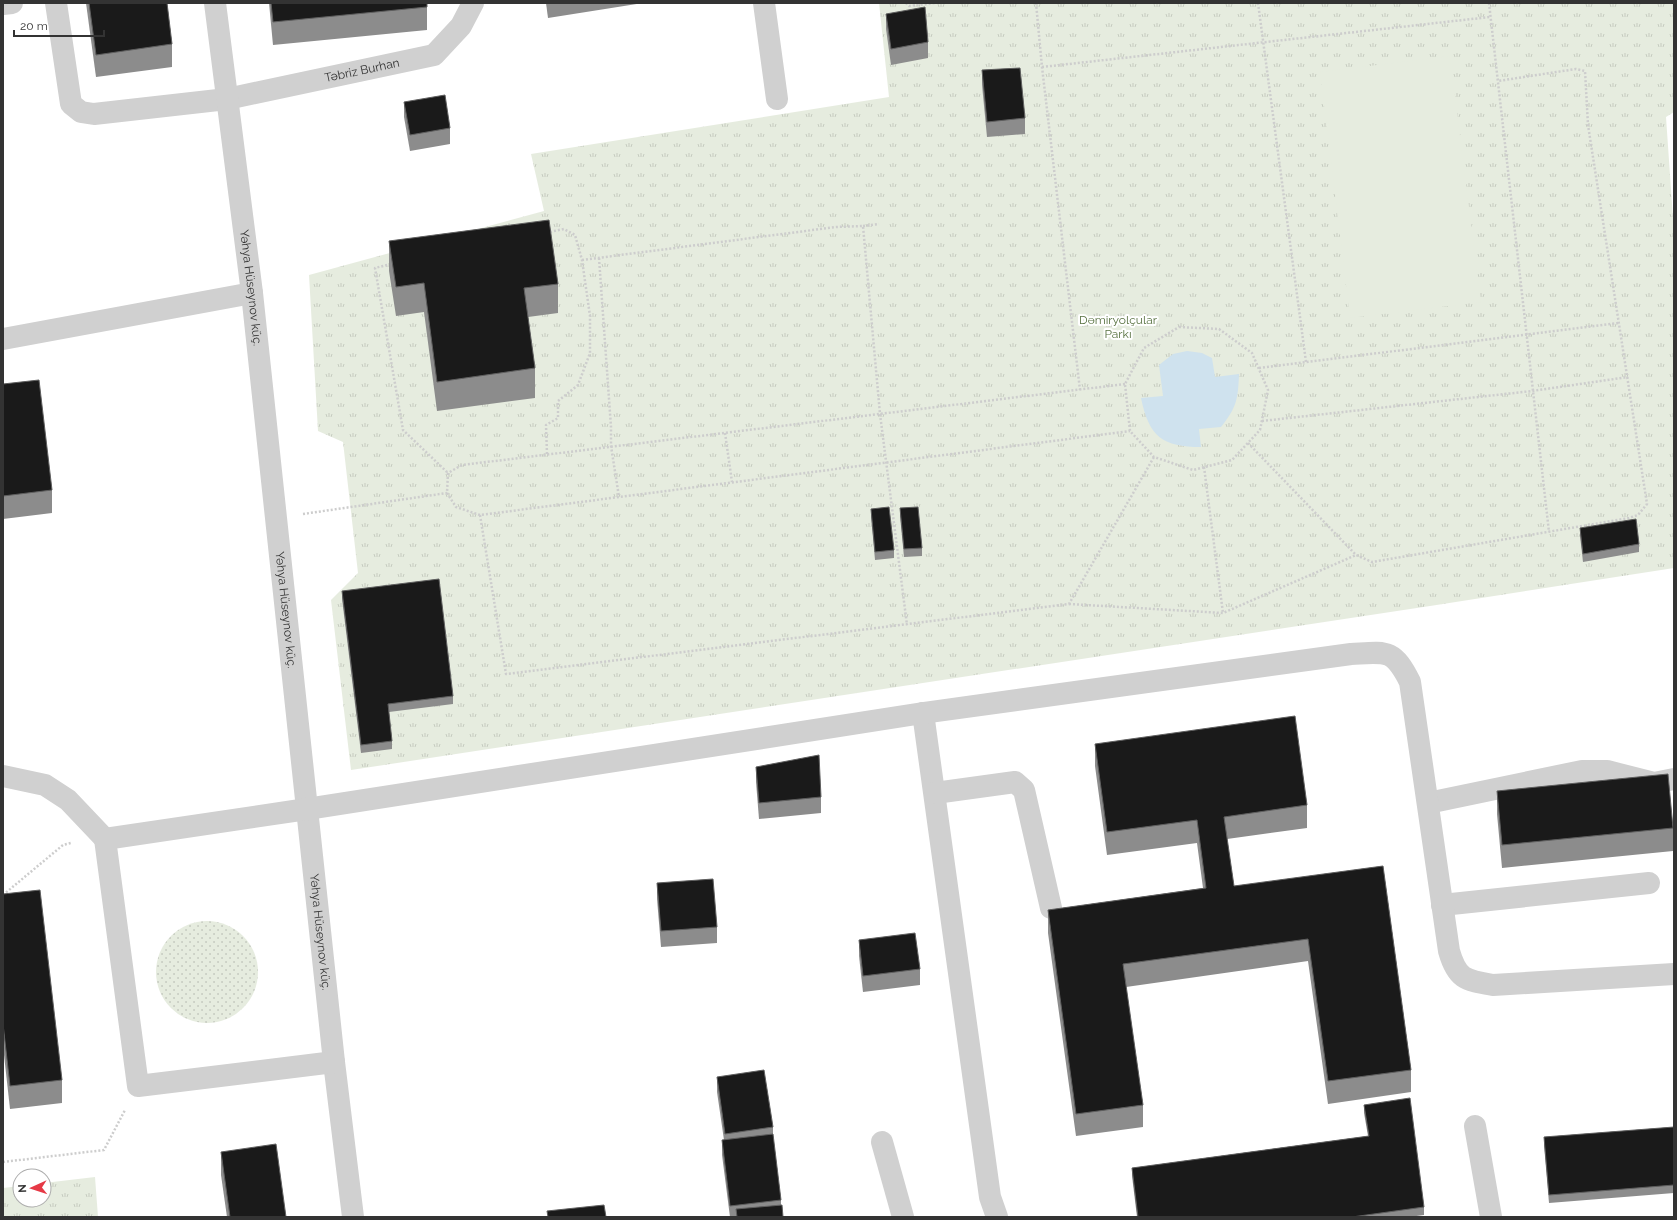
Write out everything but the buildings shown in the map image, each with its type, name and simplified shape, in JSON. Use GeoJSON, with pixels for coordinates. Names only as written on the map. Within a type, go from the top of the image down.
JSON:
{"type":"FeatureCollection","features":[{"type":"Feature","properties":{"kind":"street"},"geometry":{"type":"LineString","coordinates":[[3,4],[12,3]]}},
{"type":"Feature","properties":{"kind":"street","name":"Təbriz Burhan"},"geometry":{"type":"LineString","coordinates":[[56,3],[71,104],[81,112],[94,114],[227,99],[434,55],[461,26],[473,3]]}},
{"type":"Feature","properties":{"kind":"street","name":"Yəhya Hüseynov küç."},"geometry":{"type":"LineString","coordinates":[[215,3],[252,293],[334,1062],[353,1217]]}},
{"type":"Feature","properties":{"kind":"street"},"geometry":{"type":"LineString","coordinates":[[764,3],[777,99]]}},
{"type":"Feature","properties":{"kind":"street"},"geometry":{"type":"LineString","coordinates":[[3,339],[252,293]]}},
{"type":"Feature","properties":{"kind":"street"},"geometry":{"type":"LineString","coordinates":[[105,839],[923,713],[1351,654],[1380,652],[1396,658],[1410,682],[1449,951],[1453,966],[1460,975],[1472,981],[1493,985],[1674,974]]}},
{"type":"Feature","properties":{"kind":"street"},"geometry":{"type":"LineString","coordinates":[[923,713],[990,1197],[997,1217]]}},
{"type":"Feature","properties":{"kind":"street"},"geometry":{"type":"LineString","coordinates":[[1428,803],[1582,771],[1607,771],[1654,784],[1674,779]]}},
{"type":"Feature","properties":{"kind":"street"},"geometry":{"type":"LineString","coordinates":[[3,776],[45,785],[68,800],[105,839],[138,1086],[334,1062]]}},
{"type":"Feature","properties":{"kind":"street"},"geometry":{"type":"LineString","coordinates":[[935,793],[1015,782],[1024,790],[1051,908]]}},
{"type":"Feature","properties":{"kind":"street"},"geometry":{"type":"LineString","coordinates":[[1442,905],[1649,883]]}},
{"type":"Feature","properties":{"kind":"street"},"geometry":{"type":"LineString","coordinates":[[1475,1126],[1491,1217]]}},
{"type":"Feature","properties":{"kind":"street"},"geometry":{"type":"LineString","coordinates":[[882,1142],[903,1217]]}},
{"type":"Feature","properties":{"kind":"path"},"geometry":{"type":"LineString","coordinates":[[906,3],[909,6],[935,3]]}},
{"type":"Feature","properties":{"kind":"path"},"geometry":{"type":"LineString","coordinates":[[1036,3],[1042,67],[1080,390]]}},
{"type":"Feature","properties":{"kind":"path"},"geometry":{"type":"LineString","coordinates":[[1258,3],[1306,362]]}},
{"type":"Feature","properties":{"kind":"path"},"geometry":{"type":"LineString","coordinates":[[1489,3],[1549,532]]}},
{"type":"Feature","properties":{"kind":"path"},"geometry":{"type":"LineString","coordinates":[[1042,67],[1490,17]]}},
{"type":"Feature","properties":{"kind":"path"},"geometry":{"type":"LineString","coordinates":[[1248,442],[1356,555],[1372,562],[1549,532],[1638,515],[1647,504],[1588,125],[1586,72],[1576,69],[1498,81]]}},
{"type":"Feature","properties":{"kind":"path"},"geometry":{"type":"LineString","coordinates":[[582,260],[836,227],[880,224]]}},
{"type":"Feature","properties":{"kind":"path"},"geometry":{"type":"LineString","coordinates":[[864,226],[880,414],[908,625]]}},
{"type":"Feature","properties":{"kind":"path"},"geometry":{"type":"LineString","coordinates":[[547,232],[564,229],[575,235],[582,260],[590,316],[590,353],[578,385],[558,401],[558,418],[546,425],[547,454]]}},
{"type":"Feature","properties":{"kind":"path"},"geometry":{"type":"LineString","coordinates":[[598,258],[611,427],[611,446],[619,497]]}},
{"type":"Feature","properties":{"kind":"path"},"geometry":{"type":"LineString","coordinates":[[397,263],[375,268],[403,430],[448,473],[447,493],[456,508],[480,515],[1130,431]]}},
{"type":"Feature","properties":{"kind":"path"},"geometry":{"type":"LineString","coordinates":[[1259,368],[1619,323]]}},
{"type":"Feature","properties":{"kind":"path"},"geometry":{"type":"LineString","coordinates":[[1179,327],[1219,329],[1252,352],[1259,368],[1268,390],[1260,430],[1232,460],[1193,470],[1154,457],[1130,431],[1125,384],[1144,348],[1179,327]]}},
{"type":"Feature","properties":{"kind":"path"},"geometry":{"type":"LineString","coordinates":[[1262,422],[1532,391],[1628,377]]}},
{"type":"Feature","properties":{"kind":"path"},"geometry":{"type":"LineString","coordinates":[[448,473],[462,465],[1125,384]]}},
{"type":"Feature","properties":{"kind":"path"},"geometry":{"type":"LineString","coordinates":[[725,433],[732,482]]}},
{"type":"Feature","properties":{"kind":"path"},"geometry":{"type":"LineString","coordinates":[[1069,604],[1154,457]]}},
{"type":"Feature","properties":{"kind":"path"},"geometry":{"type":"LineString","coordinates":[[1204,467],[1223,613]]}},
{"type":"Feature","properties":{"kind":"path"},"geometry":{"type":"LineString","coordinates":[[277,518],[447,493]]}},
{"type":"Feature","properties":{"kind":"path"},"geometry":{"type":"LineString","coordinates":[[480,515],[506,674],[1069,604],[1223,613],[1356,555]]}},
{"type":"Feature","properties":{"kind":"path"},"geometry":{"type":"LineString","coordinates":[[3,895],[63,845],[105,839]]}},
{"type":"Feature","properties":{"kind":"path"},"geometry":{"type":"LineString","coordinates":[[3,1162],[104,1150],[138,1086]]}},
{"type":"Feature","properties":{"kind":"green space","name":"Dəmiryolçular Parkı"},"geometry":{"type":"Polygon","coordinates":[[[879,3],[1674,3],[1674,112],[1666,117],[1674,233],[1674,568],[351,770],[331,600],[358,573],[343,442],[318,431],[309,275],[544,211],[531,154],[889,97],[879,3]]]}},
{"type":"Feature","properties":{"kind":"green space"},"geometry":{"type":"Polygon","coordinates":[[[1450,56],[1481,302],[1350,318],[1320,72],[1450,56]]]}},
{"type":"Feature","properties":{"kind":"green space"},"geometry":{"type":"Polygon","coordinates":[[[207,921],[227,925],[243,936],[254,952],[258,972],[254,992],[243,1008],[227,1019],[207,1023],[187,1019],[171,1008],[160,992],[156,972],[160,952],[171,936],[187,925],[207,921]]]}},
{"type":"Feature","properties":{"kind":"green space"},"geometry":{"type":"Polygon","coordinates":[[[95,1177],[98,1217],[3,1217],[3,1188],[12,1187],[12,1208],[52,1208],[52,1182],[95,1177]]]}},
{"type":"Feature","properties":{"kind":"water"},"geometry":{"type":"Polygon","coordinates":[[[1187,351],[1202,353],[1212,358],[1215,377],[1239,374],[1236,402],[1230,414],[1221,427],[1199,429],[1201,447],[1177,445],[1167,442],[1160,437],[1153,431],[1148,422],[1141,398],[1163,396],[1159,365],[1173,354],[1187,351]]]}}]}
